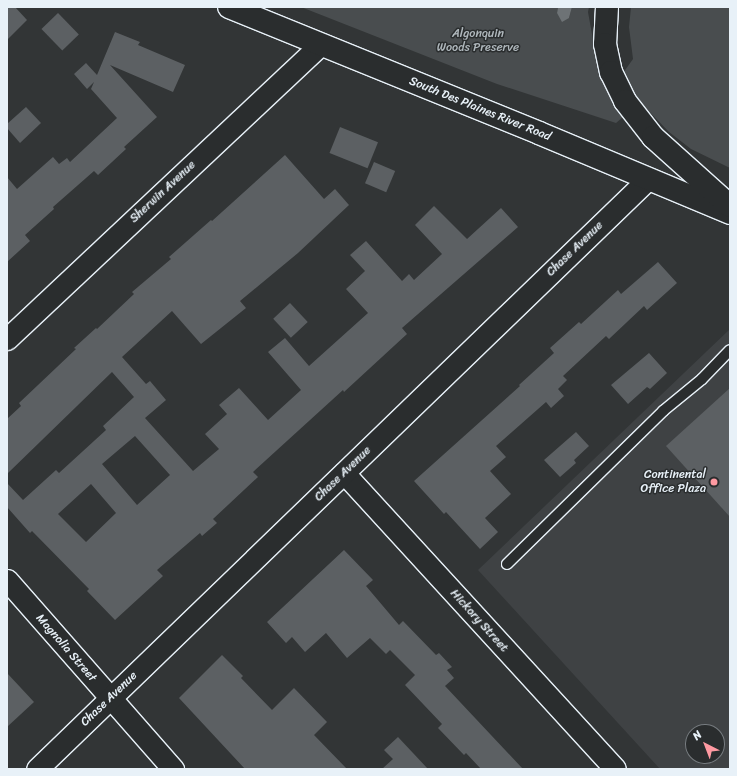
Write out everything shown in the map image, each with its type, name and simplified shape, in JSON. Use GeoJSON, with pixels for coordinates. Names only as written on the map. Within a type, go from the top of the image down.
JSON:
{"type":"FeatureCollection","features":[{"type":"Feature","properties":{"kind":"main road","name":"South Des Plaines River Road"},"geometry":{"type":"LineString","coordinates":[[229,7],[730,213]]}},
{"type":"Feature","properties":{"kind":"main road"},"geometry":{"type":"LineString","coordinates":[[607,7],[605,44],[612,72],[625,101],[653,137],[730,206]]}},
{"type":"Feature","properties":{"kind":"street","name":"Sherwin Avenue"},"geometry":{"type":"LineString","coordinates":[[7,339],[320,45]]}},
{"type":"Feature","properties":{"kind":"street","name":"Chase Avenue"},"geometry":{"type":"LineString","coordinates":[[37,769],[648,179]]}},
{"type":"Feature","properties":{"kind":"street","name":"Hickory Street"},"geometry":{"type":"LineString","coordinates":[[344,473],[615,769]]}},
{"type":"Feature","properties":{"kind":"street","name":"Magnolia Street"},"geometry":{"type":"LineString","coordinates":[[7,580],[173,769]]}},
{"type":"Feature","properties":{"kind":"lane"},"geometry":{"type":"LineString","coordinates":[[507,564],[663,411],[728,356]]}},
{"type":"Feature","properties":{"kind":"shaded area"},"geometry":{"type":"Polygon","coordinates":[[[558,7],[572,7],[569,18],[562,22],[557,13],[558,7]]]}},
{"type":"Feature","properties":{"kind":"shaded area"},"geometry":{"type":"Polygon","coordinates":[[[730,329],[730,769],[660,769],[478,570],[730,329]]]}},
{"type":"Feature","properties":{"kind":"green space","name":"Algonquin Woods Preserve"},"geometry":{"type":"Polygon","coordinates":[[[301,7],[558,7],[557,13],[569,18],[572,7],[589,7],[588,12],[597,62],[604,82],[623,117],[616,123],[497,84],[301,7]]]}},
{"type":"Feature","properties":{"kind":"green space"},"geometry":{"type":"Polygon","coordinates":[[[631,7],[730,7],[730,168],[691,149],[669,132],[639,101],[623,73],[633,59],[629,27],[631,7]]]}},
{"type":"Feature","properties":{"kind":"building"},"geometry":{"type":"Polygon","coordinates":[[[7,7],[15,7],[27,20],[7,40],[7,7]]]}},
{"type":"Feature","properties":{"kind":"building"},"geometry":{"type":"Polygon","coordinates":[[[58,13],[79,35],[62,51],[41,29],[58,13]]]}},
{"type":"Feature","properties":{"kind":"building"},"geometry":{"type":"Polygon","coordinates":[[[115,32],[140,42],[138,45],[185,65],[173,92],[110,65],[157,117],[124,147],[126,149],[98,175],[94,171],[53,207],[54,209],[25,235],[30,241],[7,262],[7,177],[17,189],[53,157],[59,164],[67,158],[70,162],[117,118],[91,89],[94,82],[87,89],[74,74],[86,63],[97,75],[115,32]]]}},
{"type":"Feature","properties":{"kind":"building"},"geometry":{"type":"Polygon","coordinates":[[[26,107],[41,123],[20,143],[7,128],[7,124],[26,107]]]}},
{"type":"Feature","properties":{"kind":"building"},"geometry":{"type":"Polygon","coordinates":[[[340,127],[378,142],[368,168],[330,153],[340,127]]]}},
{"type":"Feature","properties":{"kind":"building"},"geometry":{"type":"Polygon","coordinates":[[[285,155],[324,199],[335,189],[349,205],[298,253],[240,301],[246,308],[201,344],[172,311],[122,357],[146,384],[150,381],[166,400],[145,418],[193,471],[219,449],[205,434],[227,414],[219,405],[239,388],[268,420],[301,390],[268,352],[285,338],[309,366],[368,313],[346,289],[365,271],[350,255],[366,241],[402,281],[409,274],[414,280],[442,254],[415,225],[434,206],[467,239],[501,208],[518,227],[402,328],[407,334],[253,472],[258,477],[213,519],[217,523],[202,536],[200,533],[157,570],[163,576],[115,620],[87,591],[89,589],[32,531],[30,533],[7,507],[7,483],[23,500],[56,470],[59,473],[106,430],[103,426],[134,397],[112,372],[7,474],[7,419],[21,406],[19,403],[76,349],[74,348],[96,328],[97,329],[134,294],[132,292],[171,259],[169,257],[211,220],[212,221],[285,155]],[[135,436],[102,464],[137,505],[170,475],[135,436]],[[91,484],[58,514],[86,542],[116,513],[91,484]]]}},
{"type":"Feature","properties":{"kind":"building"},"geometry":{"type":"Polygon","coordinates":[[[374,162],[395,171],[386,192],[365,183],[374,162]]]}},
{"type":"Feature","properties":{"kind":"building"},"geometry":{"type":"Polygon","coordinates":[[[658,262],[677,283],[647,310],[644,306],[609,339],[606,336],[563,376],[567,380],[558,389],[564,396],[551,408],[546,402],[496,446],[506,457],[490,471],[511,494],[485,518],[498,532],[480,549],[446,512],[444,514],[414,481],[520,386],[519,385],[554,353],[550,348],[579,322],[581,324],[618,290],[621,294],[658,262]]]}},
{"type":"Feature","properties":{"kind":"building"},"geometry":{"type":"Polygon","coordinates":[[[290,303],[308,322],[291,338],[273,319],[290,303]]]}},
{"type":"Feature","properties":{"kind":"building"},"geometry":{"type":"Polygon","coordinates":[[[649,353],[667,373],[650,389],[647,387],[628,404],[611,385],[649,353]]]}},
{"type":"Feature","properties":{"kind":"building","name":"Continental Office Plaza"},"geometry":{"type":"Polygon","coordinates":[[[730,388],[730,517],[666,446],[730,388]]]}},
{"type":"Feature","properties":{"kind":"building"},"geometry":{"type":"Polygon","coordinates":[[[576,432],[589,446],[574,460],[576,463],[560,477],[544,460],[576,432]]]}},
{"type":"Feature","properties":{"kind":"building"},"geometry":{"type":"Polygon","coordinates":[[[344,550],[373,580],[366,586],[399,625],[403,621],[436,655],[439,653],[452,667],[447,670],[454,678],[445,686],[523,769],[481,769],[466,753],[464,755],[438,728],[442,724],[405,685],[415,675],[390,650],[386,654],[370,638],[347,658],[326,633],[305,652],[292,637],[286,643],[267,622],[344,550]]]}},
{"type":"Feature","properties":{"kind":"building"},"geometry":{"type":"Polygon","coordinates":[[[222,655],[243,676],[241,678],[272,710],[294,688],[327,722],[314,735],[347,769],[245,769],[179,698],[222,655]]]}},
{"type":"Feature","properties":{"kind":"building"},"geometry":{"type":"Polygon","coordinates":[[[7,673],[34,702],[7,727],[7,673]]]}},
{"type":"Feature","properties":{"kind":"building"},"geometry":{"type":"Polygon","coordinates":[[[398,737],[428,769],[382,769],[393,759],[384,750],[398,737]]]}},
{"type":"Feature","properties":{"kind":"place","name":"Continental Office Plaza"},"geometry":{"type":"Point","coordinates":[714,482]}}]}
